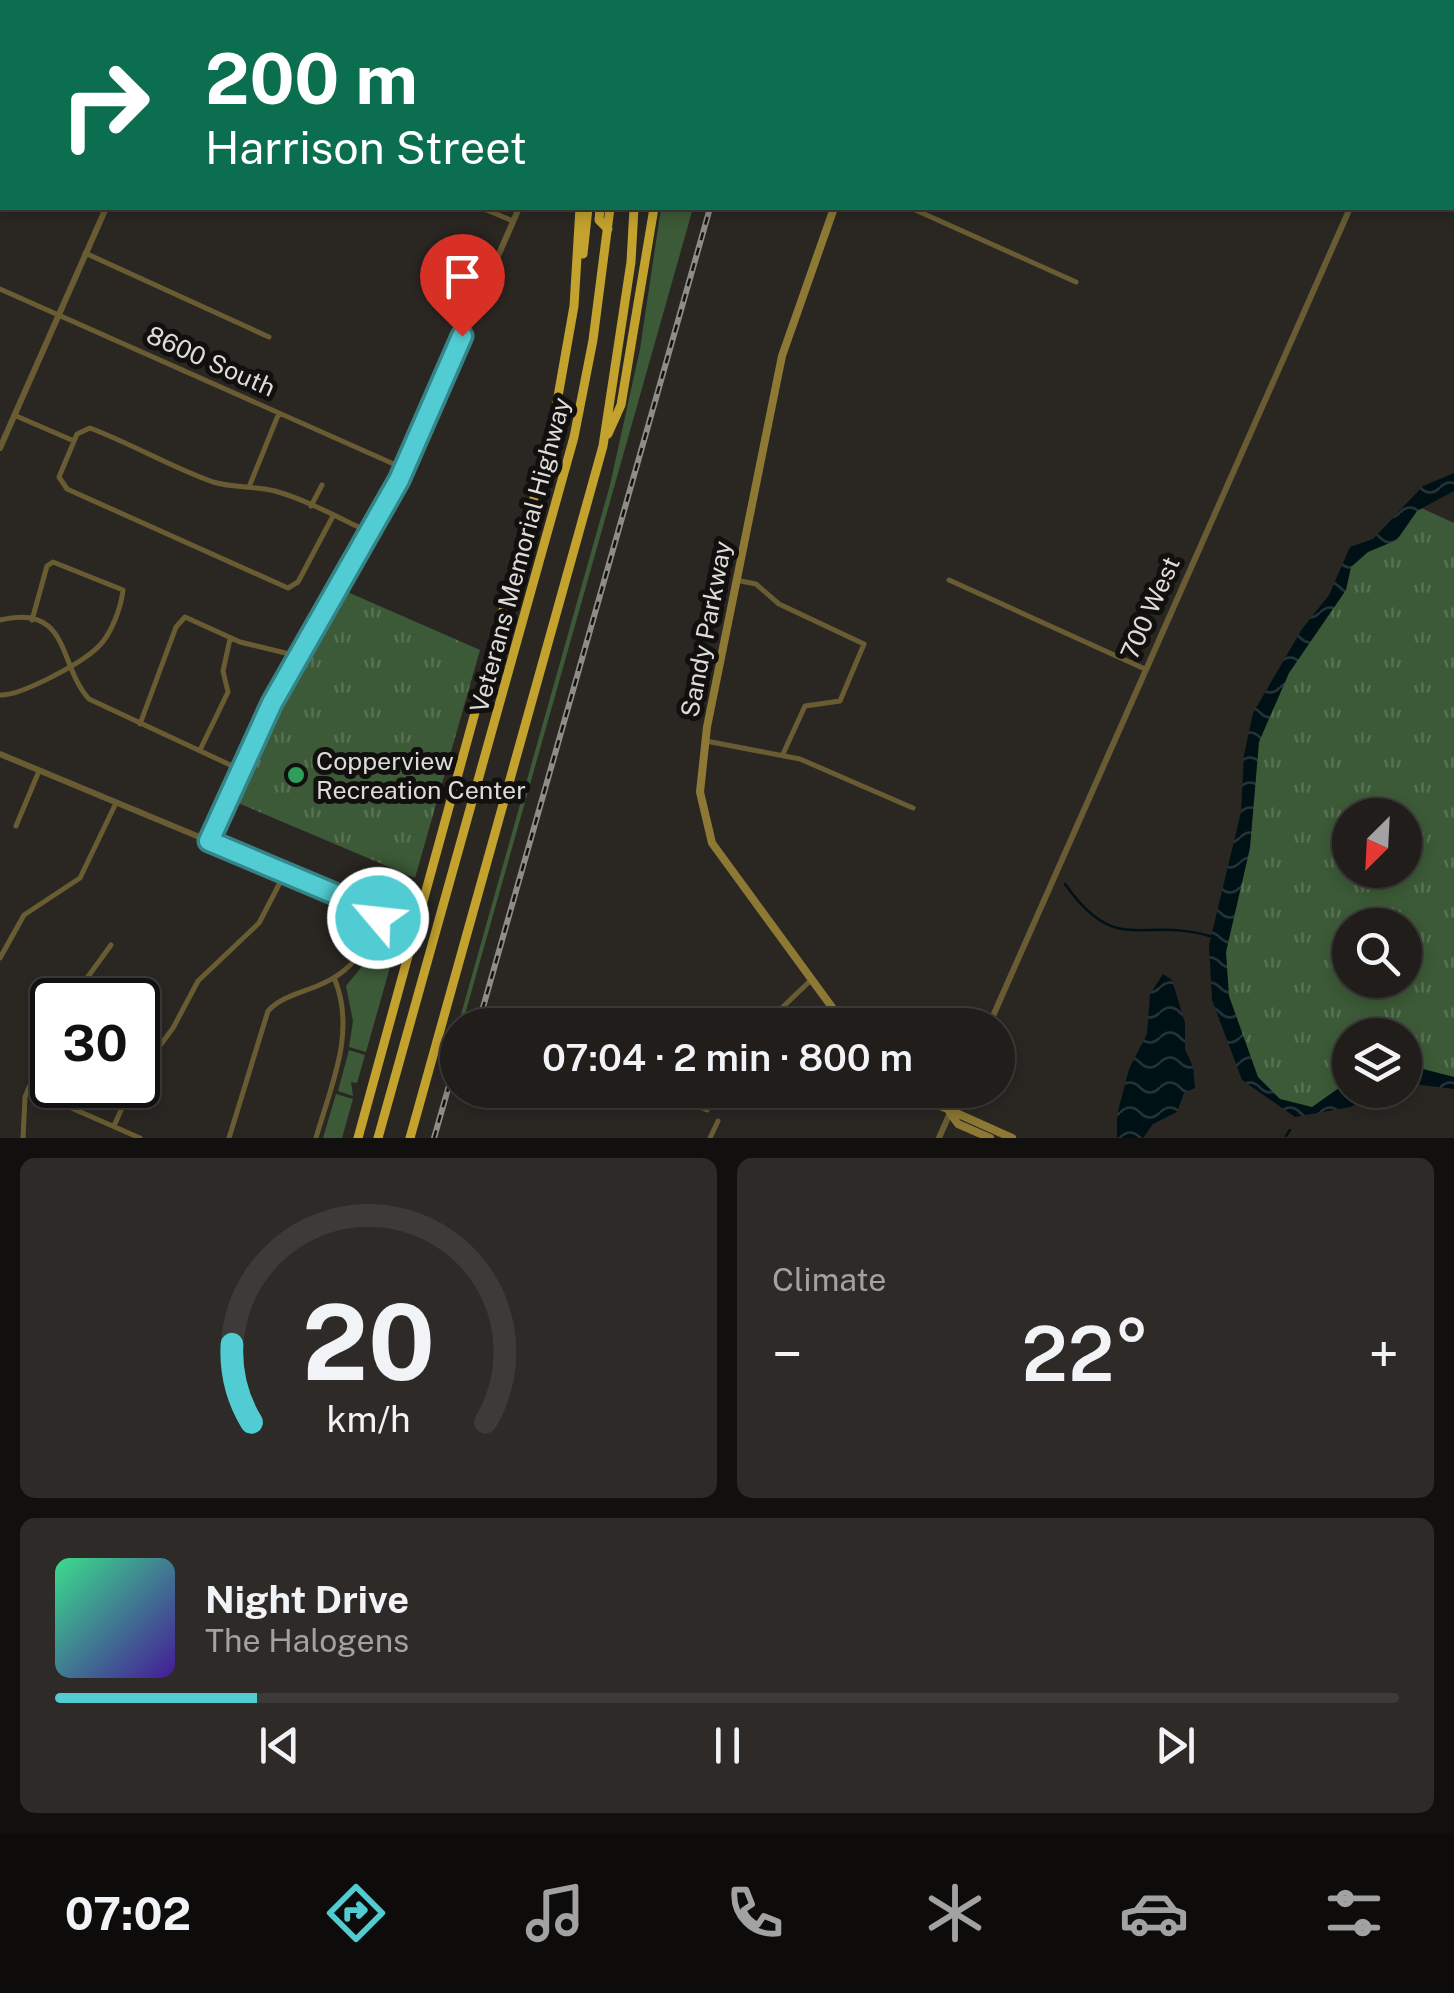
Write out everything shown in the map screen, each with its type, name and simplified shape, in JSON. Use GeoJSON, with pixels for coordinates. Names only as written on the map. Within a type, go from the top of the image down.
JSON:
{"type":"FeatureCollection","features":[{"type":"Feature","properties":{"kind":"highway"},"geometry":{"type":"LineString","coordinates":[[358,1138],[551,436],[570,335],[580,210]]}},
{"type":"Feature","properties":{"kind":"highway"},"geometry":{"type":"LineString","coordinates":[[570,335],[577,319],[588,210]]}},
{"type":"Feature","properties":{"kind":"highway"},"geometry":{"type":"LineString","coordinates":[[600,210],[599,220],[608,229]]}},
{"type":"Feature","properties":{"kind":"highway","name":"Veterans Memorial Highway"},"geometry":{"type":"LineString","coordinates":[[378,1138],[574,437],[593,340],[610,210]]}},
{"type":"Feature","properties":{"kind":"highway","name":"Veterans Memorial Highway"},"geometry":{"type":"LineString","coordinates":[[410,1138],[603,446],[631,262],[634,210]]}},
{"type":"Feature","properties":{"kind":"highway"},"geometry":{"type":"LineString","coordinates":[[603,446],[621,404],[654,210]]}},
{"type":"Feature","properties":{"kind":"main road","name":"Sandy Parkway"},"geometry":{"type":"LineString","coordinates":[[832,1008],[712,843],[700,807],[706,741],[782,356],[833,210]]}},
{"type":"Feature","properties":{"kind":"main road"},"geometry":{"type":"LineString","coordinates":[[940,1108],[1012,1138]]}},
{"type":"Feature","properties":{"kind":"main road"},"geometry":{"type":"LineString","coordinates":[[950,1113],[958,1124],[990,1138]]}},
{"type":"Feature","properties":{"kind":"street"},"geometry":{"type":"LineString","coordinates":[[0,448],[105,210]]}},
{"type":"Feature","properties":{"kind":"street"},"geometry":{"type":"LineString","coordinates":[[487,210],[513,221]]}},
{"type":"Feature","properties":{"kind":"street"},"geometry":{"type":"LineString","coordinates":[[209,841],[272,703],[405,468],[518,210]]}},
{"type":"Feature","properties":{"kind":"street"},"geometry":{"type":"LineString","coordinates":[[915,210],[1076,282]]}},
{"type":"Feature","properties":{"kind":"street","name":"700 West"},"geometry":{"type":"LineString","coordinates":[[995,1008],[1349,210]]}},
{"type":"Feature","properties":{"kind":"street"},"geometry":{"type":"LineString","coordinates":[[85,254],[269,337]]}},
{"type":"Feature","properties":{"kind":"street","name":"8600 South"},"geometry":{"type":"LineString","coordinates":[[0,289],[405,468]]}},
{"type":"Feature","properties":{"kind":"street"},"geometry":{"type":"LineString","coordinates":[[249,487],[279,413]]}},
{"type":"Feature","properties":{"kind":"street"},"geometry":{"type":"LineString","coordinates":[[14,415],[74,441]]}},
{"type":"Feature","properties":{"kind":"street"},"geometry":{"type":"LineString","coordinates":[[333,516],[292,587],[60,484],[74,441],[84,428],[214,482],[283,494],[312,506],[371,533]]}},
{"type":"Feature","properties":{"kind":"street"},"geometry":{"type":"LineString","coordinates":[[312,506],[322,484]]}},
{"type":"Feature","properties":{"kind":"street"},"geometry":{"type":"LineString","coordinates":[[0,695],[16,694],[72,664],[102,642],[124,590],[62,562],[47,566],[32,620]]}},
{"type":"Feature","properties":{"kind":"street"},"geometry":{"type":"LineString","coordinates":[[736,580],[756,584],[779,604],[864,644],[840,702],[804,706],[783,754]]}},
{"type":"Feature","properties":{"kind":"street"},"geometry":{"type":"LineString","coordinates":[[949,580],[1145,669]]}},
{"type":"Feature","properties":{"kind":"street"},"geometry":{"type":"LineString","coordinates":[[140,724],[185,617],[230,638],[302,656]]}},
{"type":"Feature","properties":{"kind":"street"},"geometry":{"type":"LineString","coordinates":[[0,620],[32,620],[60,638],[89,699],[241,770]]}},
{"type":"Feature","properties":{"kind":"street"},"geometry":{"type":"LineString","coordinates":[[200,750],[228,692],[222,671],[230,638]]}},
{"type":"Feature","properties":{"kind":"street"},"geometry":{"type":"LineString","coordinates":[[706,741],[783,754],[913,808]]}},
{"type":"Feature","properties":{"kind":"street"},"geometry":{"type":"LineString","coordinates":[[0,754],[380,913]]}},
{"type":"Feature","properties":{"kind":"street"},"geometry":{"type":"LineString","coordinates":[[16,826],[39,771]]}},
{"type":"Feature","properties":{"kind":"street"},"geometry":{"type":"LineString","coordinates":[[0,958],[24,916],[80,878],[116,803]]}},
{"type":"Feature","properties":{"kind":"street"},"geometry":{"type":"LineString","coordinates":[[160,1045],[198,982],[259,924],[284,873]]}},
{"type":"Feature","properties":{"kind":"street"},"geometry":{"type":"LineString","coordinates":[[229,1138],[268,1011],[281,1000],[334,980],[363,954],[391,874]]}},
{"type":"Feature","properties":{"kind":"street"},"geometry":{"type":"LineString","coordinates":[[87,978],[111,945]]}},
{"type":"Feature","properties":{"kind":"street"},"geometry":{"type":"LineString","coordinates":[[316,1138],[344,1038],[345,1013],[334,980]]}},
{"type":"Feature","properties":{"kind":"street"},"geometry":{"type":"LineString","coordinates":[[781,1008],[810,980]]}},
{"type":"Feature","properties":{"kind":"street"},"geometry":{"type":"LineString","coordinates":[[23,1138],[22,1106],[30,1084]]}},
{"type":"Feature","properties":{"kind":"street"},"geometry":{"type":"LineString","coordinates":[[28,1089],[140,1138]]}},
{"type":"Feature","properties":{"kind":"street"},"geometry":{"type":"LineString","coordinates":[[114,1126],[122,1108]]}},
{"type":"Feature","properties":{"kind":"street"},"geometry":{"type":"LineString","coordinates":[[702,1108],[707,1110]]}},
{"type":"Feature","properties":{"kind":"street"},"geometry":{"type":"LineString","coordinates":[[939,1138],[952,1108]]}},
{"type":"Feature","properties":{"kind":"street"},"geometry":{"type":"LineString","coordinates":[[710,1138],[718,1121]]}},
{"type":"Feature","properties":{"kind":"green space"},"geometry":{"type":"Polygon","coordinates":[[[661,210],[692,210],[467,1008],[463,1008],[610,485],[640,349],[661,210]]]}},
{"type":"Feature","properties":{"kind":"green space"},"geometry":{"type":"Polygon","coordinates":[[[1417,506],[1454,523],[1454,1079],[1422,1076],[1422,1018],[1332,1018],[1332,1097],[1311,1110],[1277,1101],[1263,1089],[1237,1046],[1220,959],[1252,766],[1269,707],[1354,557],[1417,506]]]}},
{"type":"Feature","properties":{"kind":"green space"},"geometry":{"type":"Polygon","coordinates":[[[343,590],[480,650],[415,878],[231,800],[275,707],[343,590]]]}},
{"type":"Feature","properties":{"kind":"green space"},"geometry":{"type":"Polygon","coordinates":[[[385,921],[402,925],[366,1052],[349,1047],[353,1021],[346,986],[372,954],[385,921]]]}},
{"type":"Feature","properties":{"kind":"green space"},"geometry":{"type":"Polygon","coordinates":[[[349,1050],[365,1055],[357,1083],[351,1082],[353,1096],[338,1091],[349,1050]]]}},
{"type":"Feature","properties":{"kind":"green space"},"geometry":{"type":"Polygon","coordinates":[[[336,1094],[353,1099],[342,1138],[323,1138],[336,1094]]]}},
{"type":"Feature","properties":{"kind":"water"},"geometry":{"type":"Polygon","coordinates":[[[1454,473],[1454,491],[1417,511],[1397,540],[1368,552],[1351,567],[1346,590],[1289,673],[1259,742],[1250,848],[1226,952],[1229,996],[1258,1077],[1280,1099],[1312,1107],[1332,1093],[1332,1108],[1344,1108],[1295,1117],[1242,1080],[1212,1000],[1209,945],[1241,812],[1244,755],[1253,713],[1302,629],[1329,595],[1350,547],[1373,539],[1423,486],[1454,473]]]}},
{"type":"Feature","properties":{"kind":"water"},"geometry":{"type":"Polygon","coordinates":[[[1163,974],[1172,980],[1185,1023],[1185,1049],[1193,1067],[1195,1088],[1184,1093],[1177,1112],[1153,1124],[1143,1138],[1117,1138],[1117,1115],[1129,1069],[1147,1034],[1150,994],[1163,974]]]}},
{"type":"Feature","properties":{"kind":"water"},"geometry":{"type":"Polygon","coordinates":[[[1422,1069],[1454,1077],[1454,1089],[1422,1085],[1422,1069]]]}},
{"type":"Feature","properties":{"kind":"waterway"},"geometry":{"type":"LineString","coordinates":[[1065,884],[1083,907],[1116,927],[1188,931],[1213,937]]}},
{"type":"Feature","properties":{"kind":"waterway"},"geometry":{"type":"LineString","coordinates":[[1286,1136],[1290,1130]]}},
{"type":"Feature","properties":{"kind":"railway"},"geometry":{"type":"LineString","coordinates":[[483,1008],[709,210]]}},
{"type":"Feature","properties":{"kind":"railway"},"geometry":{"type":"LineString","coordinates":[[434,1138],[443,1108]]}},
{"type":"Feature","properties":{"kind":"place","name":"Copperview Recreation Center"},"geometry":{"type":"Point","coordinates":[296,775]}},
{"type":"Feature","properties":{"kind":"route"},"geometry":{"type":"LineString","coordinates":[[378,918],[380,913],[209,841],[272,703],[399,480],[462,336]]}}]}
